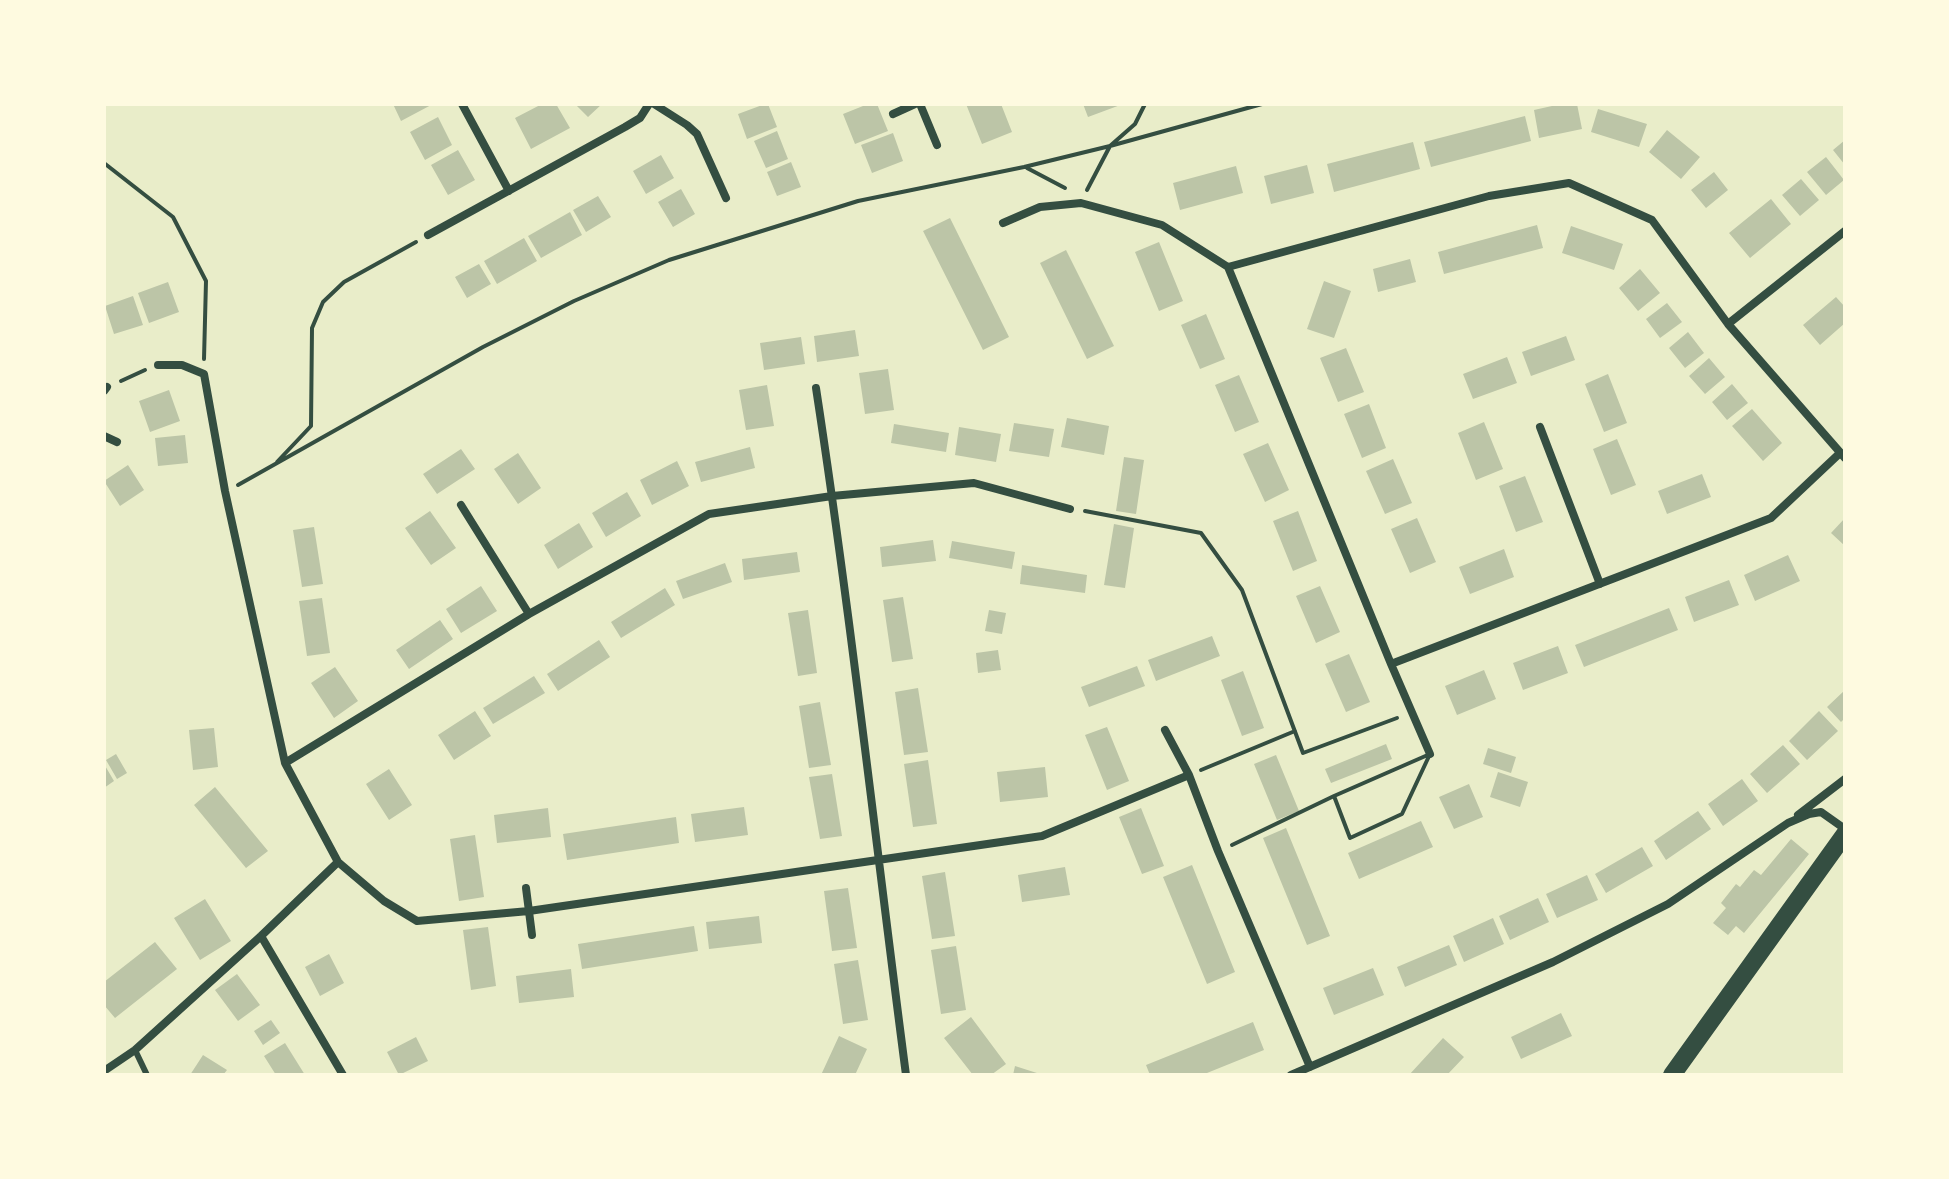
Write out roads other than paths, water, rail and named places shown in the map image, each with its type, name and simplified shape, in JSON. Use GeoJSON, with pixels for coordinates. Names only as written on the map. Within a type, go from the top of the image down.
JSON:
{"type":"FeatureCollection","features":[{"type":"Feature","properties":{"kind":"main road"},"geometry":{"type":"LineString","coordinates":[[1672,1075],[1845,832]]}},
{"type":"Feature","properties":{"kind":"street"},"geometry":{"type":"LineString","coordinates":[[462,104],[509,191]]}},
{"type":"Feature","properties":{"kind":"street"},"geometry":{"type":"LineString","coordinates":[[428,235],[625,127],[640,118],[651,104],[697,134],[726,198]]}},
{"type":"Feature","properties":{"kind":"street"},"geometry":{"type":"LineString","coordinates":[[893,114],[918,104],[937,145]]}},
{"type":"Feature","properties":{"kind":"street"},"geometry":{"type":"LineString","coordinates":[[1228,267],[1489,196],[1569,183],[1652,220],[1728,324],[1842,456],[1771,518],[1391,664]]}},
{"type":"Feature","properties":{"kind":"street"},"geometry":{"type":"LineString","coordinates":[[1003,223],[1040,207],[1082,200],[1162,225],[1228,267],[1430,754]]}},
{"type":"Feature","properties":{"kind":"street"},"geometry":{"type":"LineString","coordinates":[[1728,324],[1845,231]]}},
{"type":"Feature","properties":{"kind":"street"},"geometry":{"type":"LineString","coordinates":[[158,365],[182,365],[204,374],[225,491],[285,763],[338,862],[384,901],[417,921],[529,911],[1042,836],[1189,775]]}},
{"type":"Feature","properties":{"kind":"street"},"geometry":{"type":"LineString","coordinates":[[816,388],[906,1075]]}},
{"type":"Feature","properties":{"kind":"street"},"geometry":{"type":"LineString","coordinates":[[1540,427],[1600,584]]}},
{"type":"Feature","properties":{"kind":"street"},"geometry":{"type":"LineString","coordinates":[[104,436],[117,442]]}},
{"type":"Feature","properties":{"kind":"street"},"geometry":{"type":"LineString","coordinates":[[285,763],[529,614],[709,514],[832,496],[974,483],[1070,509]]}},
{"type":"Feature","properties":{"kind":"street"},"geometry":{"type":"LineString","coordinates":[[461,505],[529,614]]}},
{"type":"Feature","properties":{"kind":"street"},"geometry":{"type":"LineString","coordinates":[[1165,730],[1189,775],[1310,1067]]}},
{"type":"Feature","properties":{"kind":"street"},"geometry":{"type":"LineString","coordinates":[[1291,1075],[1553,962],[1668,904],[1788,823],[1845,779]]}},
{"type":"Feature","properties":{"kind":"street"},"geometry":{"type":"LineString","coordinates":[[1788,823],[1821,812],[1845,832]]}},
{"type":"Feature","properties":{"kind":"street"},"geometry":{"type":"LineString","coordinates":[[104,1071],[135,1050],[338,862]]}},
{"type":"Feature","properties":{"kind":"street"},"geometry":{"type":"LineString","coordinates":[[526,888],[532,935]]}},
{"type":"Feature","properties":{"kind":"street"},"geometry":{"type":"LineString","coordinates":[[261,936],[343,1075]]}},
{"type":"Feature","properties":{"kind":"lane"},"geometry":{"type":"LineString","coordinates":[[135,1050],[147,1075]]}}]}
